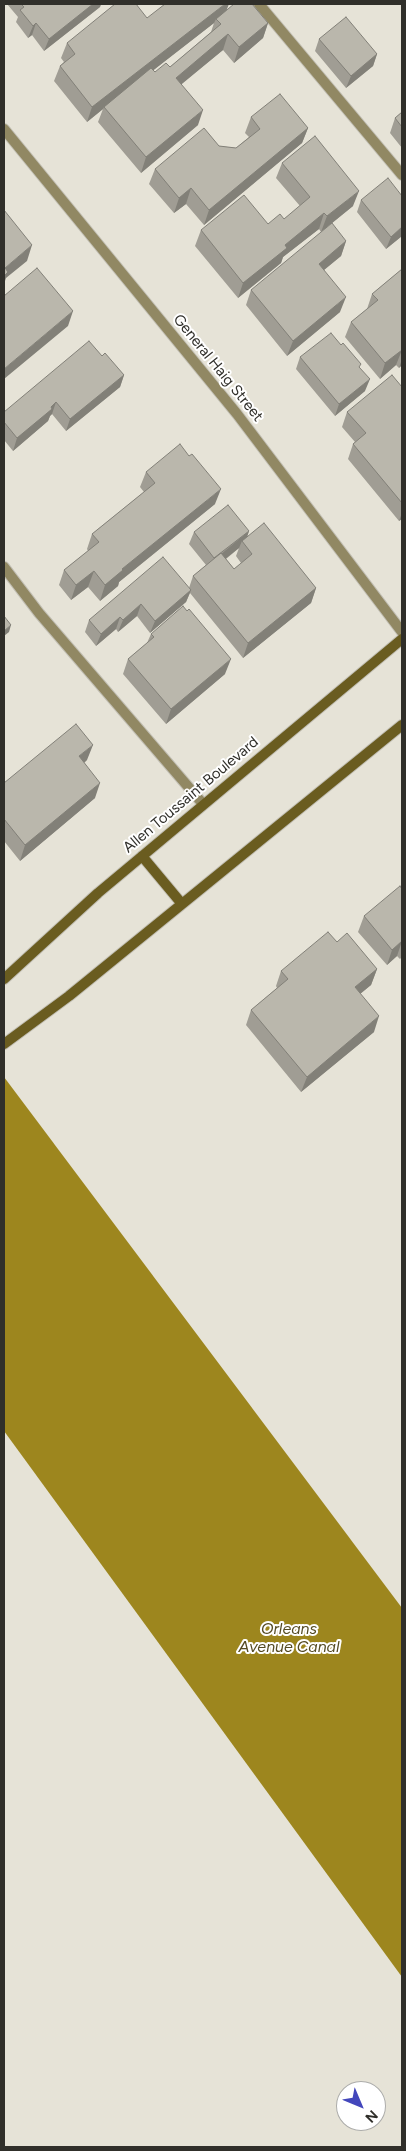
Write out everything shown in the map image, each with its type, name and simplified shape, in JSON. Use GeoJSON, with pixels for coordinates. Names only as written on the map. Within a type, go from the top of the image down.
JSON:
{"type":"FeatureCollection","features":[{"type":"Feature","properties":{"kind":"main road","name":"Allen Toussaint Boulevard"},"geometry":{"type":"LineString","coordinates":[[4,979],[142,856],[402,639]]}},
{"type":"Feature","properties":{"kind":"main road"},"geometry":{"type":"LineString","coordinates":[[4,1044],[12,1036],[69,996],[402,725]]}},
{"type":"Feature","properties":{"kind":"main road"},"geometry":{"type":"LineString","coordinates":[[142,856],[182,904]]}},
{"type":"Feature","properties":{"kind":"street"},"geometry":{"type":"LineString","coordinates":[[259,4],[402,175]]}},
{"type":"Feature","properties":{"kind":"street","name":"General Haig Street"},"geometry":{"type":"LineString","coordinates":[[4,129],[237,414],[402,632]]}},
{"type":"Feature","properties":{"kind":"street"},"geometry":{"type":"LineString","coordinates":[[4,567],[39,613],[204,804]]}},
{"type":"Feature","properties":{"kind":"water","name":"Orleans Avenue Canal"},"geometry":{"type":"Polygon","coordinates":[[[4,1077],[402,1608],[402,1977],[4,1431],[4,1077]]]}},
{"type":"Feature","properties":{"kind":"building"},"geometry":{"type":"Polygon","coordinates":[[[21,4],[93,4],[49,39],[36,23],[33,26],[20,10],[24,7],[21,4]]]}},
{"type":"Feature","properties":{"kind":"building"},"geometry":{"type":"Polygon","coordinates":[[[115,4],[136,4],[147,18],[165,4],[225,4],[92,107],[60,66],[75,54],[67,43],[115,4]]]}},
{"type":"Feature","properties":{"kind":"building"},"geometry":{"type":"Polygon","coordinates":[[[234,4],[252,4],[268,23],[239,47],[228,34],[176,78],[203,110],[146,157],[104,107],[151,68],[155,72],[166,63],[170,67],[221,24],[216,19],[234,4]]]}},
{"type":"Feature","properties":{"kind":"building"},"geometry":{"type":"Polygon","coordinates":[[[346,17],[377,54],[351,76],[319,39],[346,17]]]}},
{"type":"Feature","properties":{"kind":"building"},"geometry":{"type":"Polygon","coordinates":[[[280,94],[308,128],[209,210],[191,188],[179,198],[155,169],[204,128],[219,146],[236,148],[260,129],[251,117],[280,94]]]}},
{"type":"Feature","properties":{"kind":"building"},"geometry":{"type":"Polygon","coordinates":[[[402,112],[402,127],[395,118],[402,112]]]}},
{"type":"Feature","properties":{"kind":"building"},"geometry":{"type":"Polygon","coordinates":[[[315,136],[359,191],[327,216],[324,213],[285,245],[287,248],[243,283],[201,230],[244,195],[268,224],[280,214],[284,219],[310,197],[282,163],[315,136]]]}},
{"type":"Feature","properties":{"kind":"building"},"geometry":{"type":"Polygon","coordinates":[[[388,178],[402,196],[402,227],[391,237],[361,200],[388,178]]]}},
{"type":"Feature","properties":{"kind":"building"},"geometry":{"type":"Polygon","coordinates":[[[4,210],[32,245],[5,268],[8,272],[4,276],[4,210]]]}},
{"type":"Feature","properties":{"kind":"building"},"geometry":{"type":"Polygon","coordinates":[[[332,223],[346,241],[319,264],[346,297],[293,341],[251,290],[332,223]]]}},
{"type":"Feature","properties":{"kind":"building"},"geometry":{"type":"Polygon","coordinates":[[[37,268],[73,311],[4,369],[4,296],[37,268]]]}},
{"type":"Feature","properties":{"kind":"building"},"geometry":{"type":"Polygon","coordinates":[[[402,269],[402,350],[385,363],[351,322],[378,300],[372,294],[402,269]]]}},
{"type":"Feature","properties":{"kind":"building"},"geometry":{"type":"Polygon","coordinates":[[[331,333],[341,345],[343,343],[361,364],[359,367],[370,379],[339,404],[300,357],[331,333]]]}},
{"type":"Feature","properties":{"kind":"building"},"geometry":{"type":"Polygon","coordinates":[[[89,341],[102,356],[105,353],[124,375],[70,419],[56,402],[51,407],[52,409],[17,438],[4,422],[4,412],[89,341]]]}},
{"type":"Feature","properties":{"kind":"building"},"geometry":{"type":"Polygon","coordinates":[[[392,375],[402,387],[402,503],[353,444],[366,433],[347,412],[392,375]]]}},
{"type":"Feature","properties":{"kind":"building"},"geometry":{"type":"Polygon","coordinates":[[[180,444],[189,456],[192,454],[221,489],[105,585],[94,571],[76,585],[64,570],[99,542],[92,534],[155,483],[146,472],[180,444]]]}},
{"type":"Feature","properties":{"kind":"building"},"geometry":{"type":"Polygon","coordinates":[[[228,505],[249,531],[214,558],[194,532],[228,505]]]}},
{"type":"Feature","properties":{"kind":"building"},"geometry":{"type":"Polygon","coordinates":[[[264,523],[316,588],[248,643],[193,576],[221,553],[234,569],[252,554],[242,541],[264,523]]]}},
{"type":"Feature","properties":{"kind":"building"},"geometry":{"type":"Polygon","coordinates":[[[163,557],[191,590],[155,621],[141,604],[123,620],[120,617],[101,634],[89,620],[163,557]]]}},
{"type":"Feature","properties":{"kind":"building"},"geometry":{"type":"Polygon","coordinates":[[[183,606],[187,611],[189,609],[231,659],[171,709],[128,659],[154,637],[151,634],[183,606]]]}},
{"type":"Feature","properties":{"kind":"building"},"geometry":{"type":"Polygon","coordinates":[[[4,616],[11,625],[4,631],[4,616]]]}},
{"type":"Feature","properties":{"kind":"building"},"geometry":{"type":"Polygon","coordinates":[[[76,724],[93,745],[79,756],[100,783],[25,845],[4,819],[4,783],[76,724]]]}},
{"type":"Feature","properties":{"kind":"building"},"geometry":{"type":"Polygon","coordinates":[[[400,886],[402,889],[402,941],[392,950],[364,916],[400,886]]]}},
{"type":"Feature","properties":{"kind":"building"},"geometry":{"type":"Polygon","coordinates":[[[328,932],[337,942],[347,933],[377,969],[355,987],[379,1016],[307,1077],[251,1010],[288,979],[281,971],[328,932]]]}}]}
